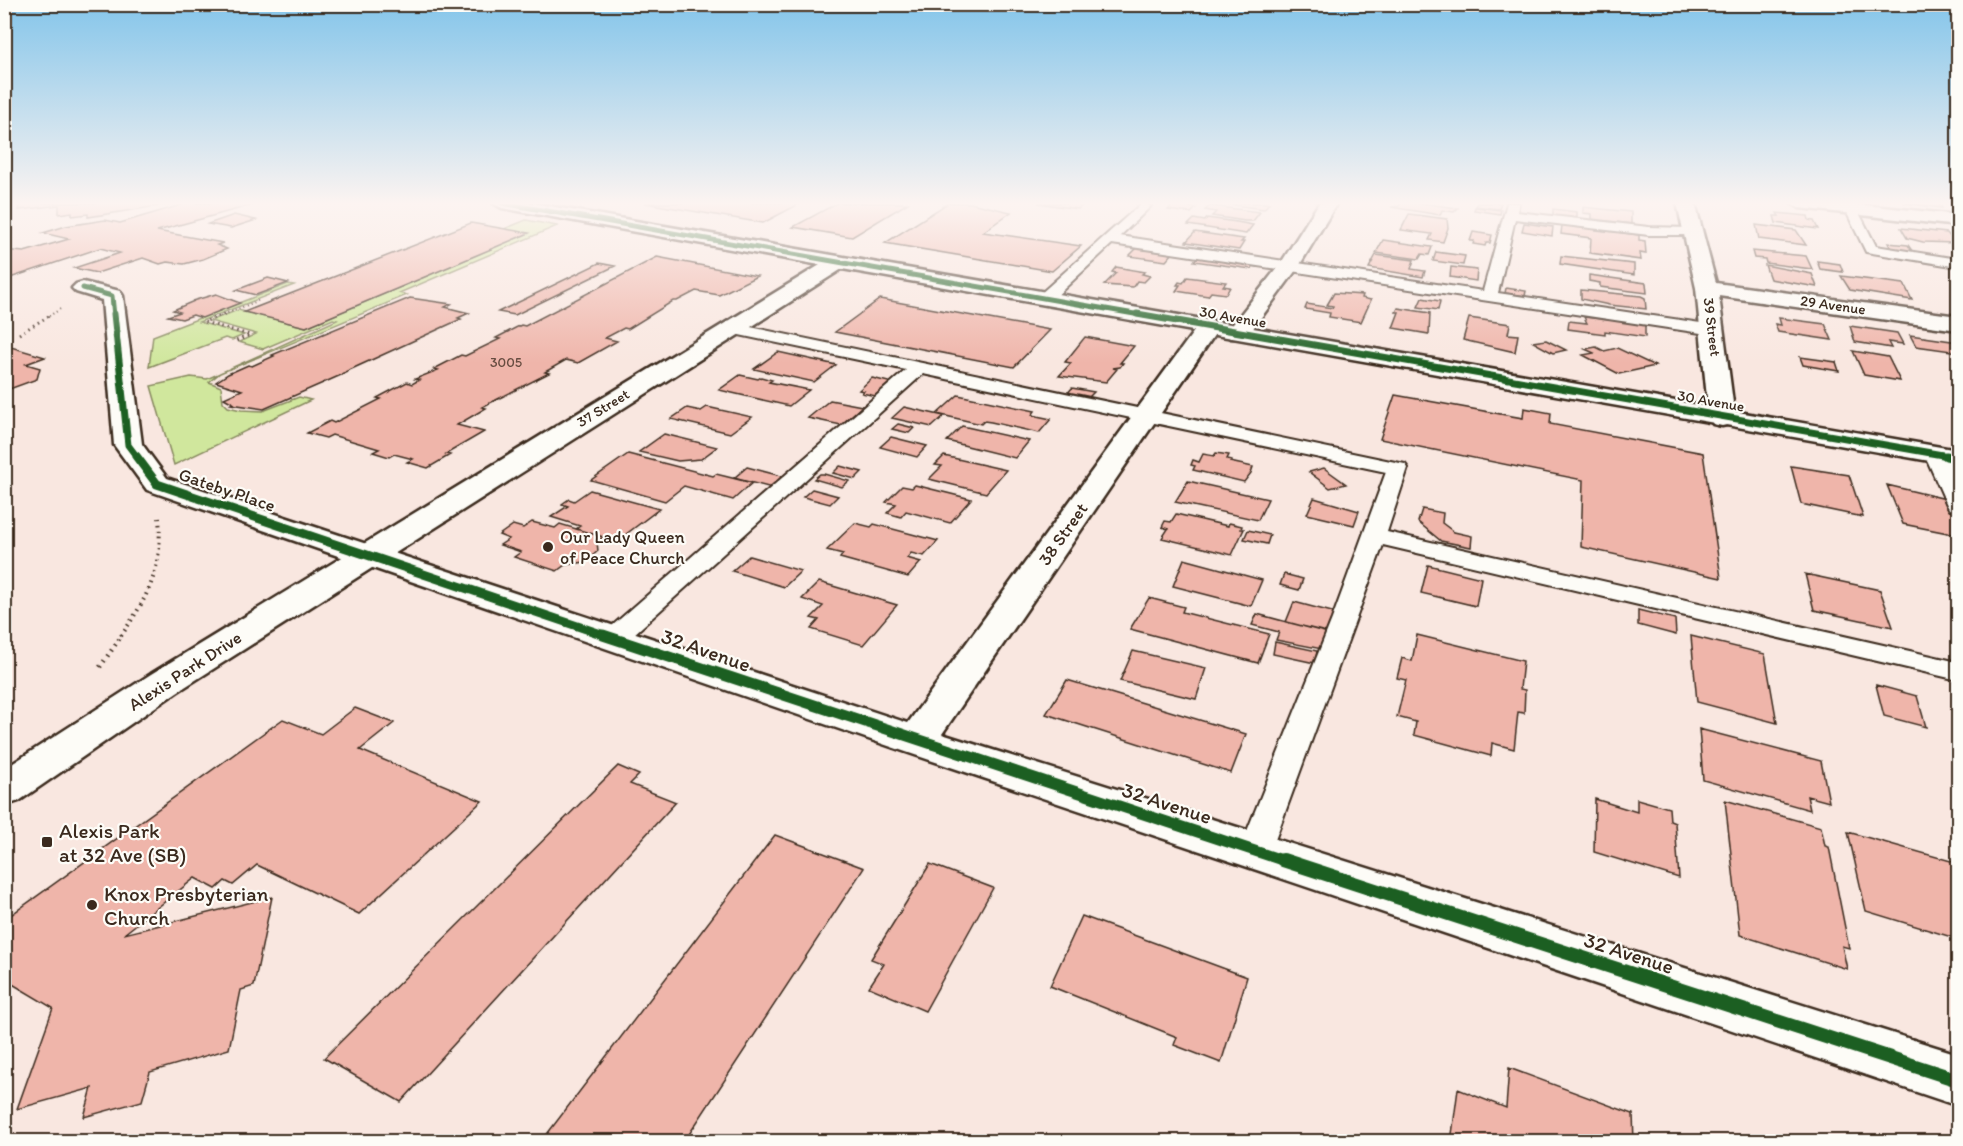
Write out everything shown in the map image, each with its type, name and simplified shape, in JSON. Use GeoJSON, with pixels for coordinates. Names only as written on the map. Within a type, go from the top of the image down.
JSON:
{"type":"FeatureCollection","features":[{"type":"Feature","properties":{"kind":"street","name":"30 Avenue"},"geometry":{"type":"LineString","coordinates":[[807,256],[1722,418],[1946,455]]}},
{"type":"Feature","properties":{"kind":"street","name":"38 Street"},"geometry":{"type":"LineString","coordinates":[[917,741],[1146,416],[1223,330],[1289,266],[1295,256]]}},
{"type":"Feature","properties":{"kind":"street","name":"39 Street"},"geometry":{"type":"LineString","coordinates":[[1699,256],[1714,330],[1722,418]]}},
{"type":"Feature","properties":{"kind":"street","name":"37 Street"},"geometry":{"type":"LineString","coordinates":[[367,555],[839,262]]}},
{"type":"Feature","properties":{"kind":"street","name":"29 Avenue"},"geometry":{"type":"LineString","coordinates":[[1707,288],[1959,322]]}},
{"type":"Feature","properties":{"kind":"street","name":"Gateby Place"},"geometry":{"type":"LineString","coordinates":[[74,298],[112,296],[128,445],[157,484],[367,555]]}},
{"type":"Feature","properties":{"kind":"street","name":"32 Avenue"},"geometry":{"type":"LineString","coordinates":[[367,555],[917,741],[1959,1080]]}},
{"type":"Feature","properties":{"kind":"street","name":"Alexis Park Drive"},"geometry":{"type":"LineString","coordinates":[[4,790],[164,683],[367,555]]}},
{"type":"Feature","properties":{"kind":"lane"},"geometry":{"type":"LineString","coordinates":[[1045,298],[1090,256]]}},
{"type":"Feature","properties":{"kind":"lane"},"geometry":{"type":"LineString","coordinates":[[1226,256],[1714,330]]}},
{"type":"Feature","properties":{"kind":"lane"},"geometry":{"type":"LineString","coordinates":[[1489,296],[1499,256]]}},
{"type":"Feature","properties":{"kind":"lane"},"geometry":{"type":"LineString","coordinates":[[1904,256],[1959,263]]}},
{"type":"Feature","properties":{"kind":"lane"},"geometry":{"type":"LineString","coordinates":[[731,328],[1398,468],[1375,536],[1255,851]]}},
{"type":"Feature","properties":{"kind":"lane"},"geometry":{"type":"LineString","coordinates":[[614,638],[918,369]]}},
{"type":"Feature","properties":{"kind":"lane"},"geometry":{"type":"LineString","coordinates":[[1946,455],[1959,505]]}},
{"type":"Feature","properties":{"kind":"lane"},"geometry":{"type":"LineString","coordinates":[[1375,536],[1959,671]]}},
{"type":"Feature","properties":{"kind":"path"},"geometry":{"type":"LineString","coordinates":[[19,334],[74,298]]}},
{"type":"Feature","properties":{"kind":"path"},"geometry":{"type":"LineString","coordinates":[[236,341],[250,335],[204,322],[260,300]]}},
{"type":"Feature","properties":{"kind":"path"},"geometry":{"type":"LineString","coordinates":[[99,667],[151,591],[158,574],[162,554],[159,518]]}},
{"type":"Feature","properties":{"kind":"green space"},"geometry":{"type":"Polygon","coordinates":[[[474,256],[485,256],[399,293],[407,295],[223,372],[337,320],[333,319],[263,349],[239,342],[256,334],[210,321],[238,310],[306,327],[474,256]]]}},
{"type":"Feature","properties":{"kind":"green space"},"geometry":{"type":"Polygon","coordinates":[[[288,284],[294,285],[199,322],[244,335],[232,340],[225,338],[149,367],[153,336],[288,284]]]}},
{"type":"Feature","properties":{"kind":"green space"},"geometry":{"type":"Polygon","coordinates":[[[220,373],[209,382],[221,387],[223,402],[228,407],[263,411],[299,397],[311,400],[174,465],[151,386],[191,377],[207,379],[220,373]]]}},
{"type":"Feature","properties":{"kind":"building"},"geometry":{"type":"Polygon","coordinates":[[[4,256],[75,256],[4,280],[4,256]]]}},
{"type":"Feature","properties":{"kind":"building"},"geometry":{"type":"Polygon","coordinates":[[[109,256],[209,256],[184,264],[167,262],[160,264],[143,258],[97,273],[74,268],[109,256]]]}},
{"type":"Feature","properties":{"kind":"building"},"geometry":{"type":"Polygon","coordinates":[[[386,256],[473,256],[306,327],[244,312],[386,256]]]}},
{"type":"Feature","properties":{"kind":"building"},"geometry":{"type":"Polygon","coordinates":[[[965,256],[1069,256],[1052,271],[965,256]]]}},
{"type":"Feature","properties":{"kind":"building"},"geometry":{"type":"Polygon","coordinates":[[[1133,256],[1170,256],[1166,261],[1133,256]]]}},
{"type":"Feature","properties":{"kind":"building"},"geometry":{"type":"Polygon","coordinates":[[[1198,256],[1208,256],[1255,264],[1251,269],[1194,261],[1198,256]]]}},
{"type":"Feature","properties":{"kind":"building"},"geometry":{"type":"Polygon","coordinates":[[[1375,256],[1387,256],[1414,260],[1411,269],[1425,271],[1423,277],[1369,268],[1375,256]]]}},
{"type":"Feature","properties":{"kind":"building"},"geometry":{"type":"Polygon","coordinates":[[[1401,256],[1421,256],[1419,259],[1401,256]]]}},
{"type":"Feature","properties":{"kind":"building"},"geometry":{"type":"Polygon","coordinates":[[[1435,256],[1465,256],[1463,265],[1433,261],[1435,256]]]}},
{"type":"Feature","properties":{"kind":"building"},"geometry":{"type":"Polygon","coordinates":[[[1561,256],[1565,256],[1634,264],[1634,275],[1560,264],[1561,256]]]}},
{"type":"Feature","properties":{"kind":"building"},"geometry":{"type":"Polygon","coordinates":[[[1615,256],[1640,256],[1641,260],[1615,256]]]}},
{"type":"Feature","properties":{"kind":"building"},"geometry":{"type":"Polygon","coordinates":[[[1806,256],[1812,269],[1766,263],[1765,259],[1754,258],[1806,256]]]}},
{"type":"Feature","properties":{"kind":"building"},"geometry":{"type":"Polygon","coordinates":[[[657,257],[757,276],[719,295],[696,291],[673,301],[628,329],[624,328],[605,338],[617,341],[578,363],[566,360],[545,372],[549,373],[482,407],[486,408],[457,425],[484,432],[446,454],[450,455],[428,468],[407,462],[413,459],[394,454],[389,457],[373,452],[379,449],[332,435],[326,438],[307,433],[330,421],[334,423],[381,399],[377,398],[407,382],[412,384],[419,380],[415,379],[438,370],[434,369],[461,355],[465,356],[500,339],[496,338],[521,325],[525,326],[657,257]]]}},
{"type":"Feature","properties":{"kind":"building"},"geometry":{"type":"Polygon","coordinates":[[[1817,261],[1840,264],[1843,272],[1820,269],[1817,261]]]}},
{"type":"Feature","properties":{"kind":"building"},"geometry":{"type":"Polygon","coordinates":[[[599,263],[615,266],[515,315],[498,312],[599,263]]]}},
{"type":"Feature","properties":{"kind":"building"},"geometry":{"type":"Polygon","coordinates":[[[1765,265],[1812,274],[1817,287],[1770,279],[1765,265]]]}},
{"type":"Feature","properties":{"kind":"building"},"geometry":{"type":"Polygon","coordinates":[[[1116,267],[1145,272],[1142,274],[1150,276],[1144,282],[1137,281],[1133,287],[1104,285],[1116,273],[1112,272],[1116,267]]]}},
{"type":"Feature","properties":{"kind":"building"},"geometry":{"type":"Polygon","coordinates":[[[1451,267],[1477,270],[1476,281],[1450,277],[1451,267]]]}},
{"type":"Feature","properties":{"kind":"building"},"geometry":{"type":"Polygon","coordinates":[[[1589,275],[1646,283],[1647,293],[1600,287],[1600,283],[1589,281],[1589,275]]]}},
{"type":"Feature","properties":{"kind":"building"},"geometry":{"type":"Polygon","coordinates":[[[1841,276],[1904,284],[1912,300],[1850,290],[1841,276]]]}},
{"type":"Feature","properties":{"kind":"building"},"geometry":{"type":"Polygon","coordinates":[[[1187,277],[1226,282],[1223,286],[1230,287],[1226,294],[1211,292],[1208,296],[1176,291],[1180,285],[1177,285],[1179,282],[1183,283],[1187,277]]]}},
{"type":"Feature","properties":{"kind":"building"},"geometry":{"type":"Polygon","coordinates":[[[268,278],[288,283],[256,295],[236,290],[268,278]]]}},
{"type":"Feature","properties":{"kind":"building"},"geometry":{"type":"Polygon","coordinates":[[[1506,288],[1526,291],[1525,296],[1505,293],[1506,288]]]}},
{"type":"Feature","properties":{"kind":"building"},"geometry":{"type":"Polygon","coordinates":[[[1581,290],[1641,296],[1645,298],[1646,309],[1581,299],[1581,290]]]}},
{"type":"Feature","properties":{"kind":"building"},"geometry":{"type":"Polygon","coordinates":[[[1334,293],[1363,295],[1362,298],[1371,300],[1361,322],[1329,317],[1330,313],[1305,309],[1307,304],[1332,308],[1333,306],[1327,305],[1334,293]]]}},
{"type":"Feature","properties":{"kind":"building"},"geometry":{"type":"Polygon","coordinates":[[[216,294],[240,303],[202,318],[193,315],[182,319],[168,316],[180,312],[173,310],[194,301],[192,301],[216,294]]]}},
{"type":"Feature","properties":{"kind":"building"},"geometry":{"type":"Polygon","coordinates":[[[410,298],[451,304],[445,307],[469,313],[458,318],[461,319],[345,372],[348,372],[264,409],[231,404],[233,403],[224,398],[242,390],[216,382],[248,365],[252,366],[274,356],[272,355],[410,298]]]}},
{"type":"Feature","properties":{"kind":"building"},"geometry":{"type":"Polygon","coordinates":[[[1422,298],[1440,301],[1438,310],[1418,307],[1422,298]]]}},
{"type":"Feature","properties":{"kind":"building"},"geometry":{"type":"Polygon","coordinates":[[[880,299],[1050,330],[1014,367],[835,332],[880,299]]]}},
{"type":"Feature","properties":{"kind":"building"},"geometry":{"type":"Polygon","coordinates":[[[1398,308],[1430,313],[1429,334],[1393,328],[1399,312],[1396,312],[1398,308]]]}},
{"type":"Feature","properties":{"kind":"building"},"geometry":{"type":"Polygon","coordinates":[[[1584,317],[1645,324],[1645,337],[1605,331],[1605,334],[1568,329],[1569,321],[1587,323],[1584,317]]]}},
{"type":"Feature","properties":{"kind":"building"},"geometry":{"type":"Polygon","coordinates":[[[1469,318],[1510,324],[1508,334],[1518,335],[1515,352],[1463,340],[1469,318]]]}},
{"type":"Feature","properties":{"kind":"building"},"geometry":{"type":"Polygon","coordinates":[[[1779,318],[1825,324],[1832,340],[1778,332],[1775,324],[1781,325],[1779,318]]]}},
{"type":"Feature","properties":{"kind":"building"},"geometry":{"type":"Polygon","coordinates":[[[1850,326],[1897,333],[1903,344],[1888,342],[1891,348],[1855,342],[1850,326]]]}},
{"type":"Feature","properties":{"kind":"building"},"geometry":{"type":"Polygon","coordinates":[[[1910,335],[1958,342],[1958,352],[1916,346],[1910,335]]]}},
{"type":"Feature","properties":{"kind":"building"},"geometry":{"type":"Polygon","coordinates":[[[1085,337],[1134,346],[1120,363],[1123,363],[1120,367],[1113,368],[1117,369],[1106,382],[1059,376],[1071,363],[1065,362],[1085,337]]]}},
{"type":"Feature","properties":{"kind":"building"},"geometry":{"type":"Polygon","coordinates":[[[1546,340],[1566,350],[1553,353],[1533,342],[1546,340]]]}},
{"type":"Feature","properties":{"kind":"building"},"geometry":{"type":"Polygon","coordinates":[[[4,345],[45,357],[26,364],[40,368],[37,379],[4,391],[4,345]]]}},
{"type":"Feature","properties":{"kind":"building"},"geometry":{"type":"Polygon","coordinates":[[[1596,347],[1604,351],[1617,348],[1655,366],[1619,374],[1583,355],[1594,353],[1585,349],[1596,347]]]}},
{"type":"Feature","properties":{"kind":"building"},"geometry":{"type":"Polygon","coordinates":[[[1853,351],[1888,357],[1900,381],[1864,375],[1853,351]]]}},
{"type":"Feature","properties":{"kind":"building"},"geometry":{"type":"Polygon","coordinates":[[[778,352],[836,365],[814,382],[754,369],[778,352]]]}},
{"type":"Feature","properties":{"kind":"building"},"geometry":{"type":"Polygon","coordinates":[[[1800,357],[1836,362],[1839,371],[1803,365],[1800,357]]]}},
{"type":"Feature","properties":{"kind":"building"},"geometry":{"type":"Polygon","coordinates":[[[740,375],[758,379],[761,377],[772,380],[769,382],[809,390],[789,406],[719,390],[740,375]]]}},
{"type":"Feature","properties":{"kind":"building"},"geometry":{"type":"Polygon","coordinates":[[[872,378],[897,384],[880,397],[862,393],[864,391],[859,390],[872,378]]]}},
{"type":"Feature","properties":{"kind":"building"},"geometry":{"type":"Polygon","coordinates":[[[1072,388],[1094,392],[1087,399],[1066,395],[1072,388]]]}},
{"type":"Feature","properties":{"kind":"building"},"geometry":{"type":"Polygon","coordinates":[[[958,395],[1035,411],[1032,415],[1051,419],[1039,433],[991,422],[984,421],[981,424],[937,414],[958,395]]]}},
{"type":"Feature","properties":{"kind":"building"},"geometry":{"type":"Polygon","coordinates":[[[1395,395],[1523,418],[1524,408],[1551,413],[1550,424],[1703,453],[1721,578],[1581,547],[1583,480],[1380,439],[1395,395]]]}},
{"type":"Feature","properties":{"kind":"building"},"geometry":{"type":"Polygon","coordinates":[[[830,400],[862,406],[841,425],[808,418],[830,400]]]}},
{"type":"Feature","properties":{"kind":"building"},"geometry":{"type":"Polygon","coordinates":[[[707,407],[752,417],[730,433],[671,419],[687,408],[701,411],[707,407]]]}},
{"type":"Feature","properties":{"kind":"building"},"geometry":{"type":"Polygon","coordinates":[[[904,407],[944,416],[932,427],[892,418],[904,407]]]}},
{"type":"Feature","properties":{"kind":"building"},"geometry":{"type":"Polygon","coordinates":[[[898,424],[914,428],[909,433],[892,429],[898,424]]]}},
{"type":"Feature","properties":{"kind":"building"},"geometry":{"type":"Polygon","coordinates":[[[962,426],[1029,441],[1015,458],[947,441],[962,426]]]}},
{"type":"Feature","properties":{"kind":"building"},"geometry":{"type":"Polygon","coordinates":[[[664,434],[717,447],[701,459],[678,461],[639,452],[664,434]]]}},
{"type":"Feature","properties":{"kind":"building"},"geometry":{"type":"Polygon","coordinates":[[[891,437],[927,446],[917,457],[880,447],[891,437]]]}},
{"type":"Feature","properties":{"kind":"building"},"geometry":{"type":"Polygon","coordinates":[[[1216,453],[1229,455],[1227,459],[1232,460],[1230,462],[1253,467],[1244,482],[1193,470],[1195,466],[1191,465],[1193,460],[1199,462],[1203,454],[1214,456],[1216,453]]]}},
{"type":"Feature","properties":{"kind":"building"},"geometry":{"type":"Polygon","coordinates":[[[628,454],[713,476],[716,474],[752,483],[733,500],[684,486],[665,501],[591,480],[628,454]]]}},
{"type":"Feature","properties":{"kind":"building"},"geometry":{"type":"Polygon","coordinates":[[[944,456],[1006,470],[986,493],[929,479],[942,466],[935,465],[944,456]]]}},
{"type":"Feature","properties":{"kind":"building"},"geometry":{"type":"Polygon","coordinates":[[[840,466],[862,472],[855,479],[833,473],[840,466]]]}},
{"type":"Feature","properties":{"kind":"building"},"geometry":{"type":"Polygon","coordinates":[[[1791,466],[1849,475],[1863,517],[1801,504],[1791,466]]]}},
{"type":"Feature","properties":{"kind":"building"},"geometry":{"type":"Polygon","coordinates":[[[747,467],[785,477],[772,488],[734,478],[747,467]]]}},
{"type":"Feature","properties":{"kind":"building"},"geometry":{"type":"Polygon","coordinates":[[[1324,468],[1346,484],[1330,488],[1309,472],[1324,468]]]}},
{"type":"Feature","properties":{"kind":"building"},"geometry":{"type":"Polygon","coordinates":[[[820,474],[849,481],[842,487],[814,479],[820,474]]]}},
{"type":"Feature","properties":{"kind":"building"},"geometry":{"type":"Polygon","coordinates":[[[1188,481],[1268,499],[1258,520],[1175,502],[1188,481]]]}},
{"type":"Feature","properties":{"kind":"building"},"geometry":{"type":"Polygon","coordinates":[[[915,485],[971,499],[950,523],[906,511],[901,517],[887,513],[896,504],[886,502],[902,486],[912,488],[915,485]]]}},
{"type":"Feature","properties":{"kind":"building"},"geometry":{"type":"Polygon","coordinates":[[[1887,485],[1950,500],[1958,517],[1958,535],[1903,524],[1887,485]]]}},
{"type":"Feature","properties":{"kind":"building"},"geometry":{"type":"Polygon","coordinates":[[[812,489],[838,496],[830,504],[803,497],[812,489]]]}},
{"type":"Feature","properties":{"kind":"building"},"geometry":{"type":"Polygon","coordinates":[[[590,490],[659,509],[617,541],[576,529],[580,526],[551,517],[568,506],[562,504],[569,499],[574,501],[590,490]]]}},
{"type":"Feature","properties":{"kind":"building"},"geometry":{"type":"Polygon","coordinates":[[[1314,498],[1359,511],[1354,525],[1307,514],[1314,498]]]}},
{"type":"Feature","properties":{"kind":"building"},"geometry":{"type":"Polygon","coordinates":[[[1422,509],[1443,513],[1442,523],[1454,532],[1472,536],[1471,547],[1441,541],[1418,522],[1422,509]]]}},
{"type":"Feature","properties":{"kind":"building"},"geometry":{"type":"Polygon","coordinates":[[[1176,514],[1228,526],[1229,523],[1242,526],[1241,529],[1244,529],[1232,555],[1162,538],[1168,529],[1162,527],[1165,521],[1171,522],[1176,514]]]}},
{"type":"Feature","properties":{"kind":"building"},"geometry":{"type":"Polygon","coordinates":[[[532,522],[555,528],[560,524],[603,537],[597,542],[598,551],[585,562],[565,565],[557,571],[514,557],[521,552],[500,545],[509,539],[499,535],[513,525],[523,528],[532,522]]]}},
{"type":"Feature","properties":{"kind":"building"},"geometry":{"type":"Polygon","coordinates":[[[855,523],[871,527],[874,524],[938,541],[924,556],[911,553],[907,558],[921,562],[908,577],[840,558],[843,554],[827,550],[855,523]]]}},
{"type":"Feature","properties":{"kind":"building"},"geometry":{"type":"Polygon","coordinates":[[[1248,530],[1270,535],[1267,544],[1244,539],[1248,530]]]}},
{"type":"Feature","properties":{"kind":"building"},"geometry":{"type":"Polygon","coordinates":[[[749,556],[801,571],[784,587],[732,571],[749,556]]]}},
{"type":"Feature","properties":{"kind":"building"},"geometry":{"type":"Polygon","coordinates":[[[1184,559],[1262,580],[1251,606],[1173,586],[1184,559]]]}},
{"type":"Feature","properties":{"kind":"building"},"geometry":{"type":"Polygon","coordinates":[[[1428,565],[1481,578],[1476,606],[1421,593],[1428,565]]]}},
{"type":"Feature","properties":{"kind":"building"},"geometry":{"type":"Polygon","coordinates":[[[1284,574],[1303,579],[1299,590],[1280,585],[1284,574]]]}},
{"type":"Feature","properties":{"kind":"building"},"geometry":{"type":"Polygon","coordinates":[[[1805,574],[1880,590],[1893,627],[1814,610],[1805,574]]]}},
{"type":"Feature","properties":{"kind":"building"},"geometry":{"type":"Polygon","coordinates":[[[819,582],[897,605],[863,645],[811,629],[819,620],[811,618],[823,606],[802,599],[819,582]]]}},
{"type":"Feature","properties":{"kind":"building"},"geometry":{"type":"Polygon","coordinates":[[[1149,598],[1184,607],[1182,612],[1269,634],[1258,663],[1130,629],[1149,598]]]}},
{"type":"Feature","properties":{"kind":"building"},"geometry":{"type":"Polygon","coordinates":[[[1294,602],[1336,613],[1330,633],[1286,622],[1294,602]]]}},
{"type":"Feature","properties":{"kind":"building"},"geometry":{"type":"Polygon","coordinates":[[[1638,610],[1675,619],[1676,635],[1638,625],[1638,610]]]}},
{"type":"Feature","properties":{"kind":"building"},"geometry":{"type":"Polygon","coordinates":[[[1257,614],[1332,634],[1327,650],[1276,640],[1279,632],[1252,625],[1257,614]]]}},
{"type":"Feature","properties":{"kind":"building"},"geometry":{"type":"Polygon","coordinates":[[[1417,635],[1523,661],[1520,689],[1525,690],[1524,713],[1518,712],[1514,749],[1492,743],[1491,756],[1414,735],[1416,722],[1397,717],[1406,680],[1397,678],[1402,658],[1412,661],[1417,635]]]}},
{"type":"Feature","properties":{"kind":"building"},"geometry":{"type":"Polygon","coordinates":[[[1691,636],[1765,654],[1777,723],[1697,702],[1691,636]]]}},
{"type":"Feature","properties":{"kind":"building"},"geometry":{"type":"Polygon","coordinates":[[[1275,642],[1317,651],[1315,663],[1273,654],[1275,642]]]}},
{"type":"Feature","properties":{"kind":"building"},"geometry":{"type":"Polygon","coordinates":[[[1133,651],[1206,668],[1196,699],[1120,681],[1133,651]]]}},
{"type":"Feature","properties":{"kind":"building"},"geometry":{"type":"Polygon","coordinates":[[[1067,680],[1246,734],[1231,773],[1046,714],[1067,680]]]}},
{"type":"Feature","properties":{"kind":"building"},"geometry":{"type":"Polygon","coordinates":[[[1876,685],[1917,696],[1926,727],[1884,716],[1876,685]]]}},
{"type":"Feature","properties":{"kind":"building","name":"Knox Presbyterian Church"},"geometry":{"type":"Polygon","coordinates":[[[355,708],[394,723],[360,750],[482,801],[359,914],[257,865],[233,885],[225,881],[216,889],[195,878],[124,934],[272,897],[254,986],[241,990],[229,1049],[150,1072],[142,1101],[84,1117],[92,1088],[17,1109],[53,1008],[4,979],[4,920],[283,719],[321,734],[355,708]]]}},
{"type":"Feature","properties":{"kind":"building"},"geometry":{"type":"Polygon","coordinates":[[[1699,729],[1821,761],[1829,802],[1807,796],[1810,810],[1703,780],[1699,729]]]}},
{"type":"Feature","properties":{"kind":"building"},"geometry":{"type":"Polygon","coordinates":[[[618,766],[639,775],[630,784],[676,802],[401,1102],[324,1058],[618,766]]]}},
{"type":"Feature","properties":{"kind":"building"},"geometry":{"type":"Polygon","coordinates":[[[1595,799],[1637,812],[1637,799],[1669,808],[1670,821],[1675,823],[1679,878],[1594,852],[1595,799]]]}},
{"type":"Feature","properties":{"kind":"building"},"geometry":{"type":"Polygon","coordinates":[[[1725,800],[1821,827],[1825,846],[1829,847],[1849,948],[1842,946],[1847,969],[1740,935],[1725,800]]]}},
{"type":"Feature","properties":{"kind":"building"},"geometry":{"type":"Polygon","coordinates":[[[1848,832],[1958,863],[1958,939],[1866,911],[1848,832]]]}},
{"type":"Feature","properties":{"kind":"building"},"geometry":{"type":"Polygon","coordinates":[[[775,835],[864,868],[684,1142],[541,1142],[775,835]]]}},
{"type":"Feature","properties":{"kind":"building"},"geometry":{"type":"Polygon","coordinates":[[[930,864],[993,888],[925,1011],[869,987],[884,964],[871,959],[930,864]]]}},
{"type":"Feature","properties":{"kind":"building"},"geometry":{"type":"Polygon","coordinates":[[[1082,916],[1247,977],[1221,1063],[1174,1045],[1177,1037],[1050,986],[1082,916]]]}},
{"type":"Feature","properties":{"kind":"building"},"geometry":{"type":"Polygon","coordinates":[[[1509,1068],[1633,1114],[1634,1142],[1451,1142],[1458,1089],[1506,1108],[1509,1068]]]}},
{"type":"Feature","properties":{"kind":"cycle path"},"geometry":{"type":"LineString","coordinates":[[807,256],[1958,458]]}},
{"type":"Feature","properties":{"kind":"cycle path"},"geometry":{"type":"LineString","coordinates":[[83,288],[112,296],[128,445],[157,484],[917,741],[1958,1080]]}},
{"type":"Feature","properties":{"kind":"place","name":"Our Lady Queen of Peace Church"},"geometry":{"type":"Point","coordinates":[548,547]}},
{"type":"Feature","properties":{"kind":"place","name":"Alexis Park at 32 Ave (SB)"},"geometry":{"type":"Point","coordinates":[47,842]}},
{"type":"Feature","properties":{"kind":"place","name":"Knox Presbyterian Church"},"geometry":{"type":"Point","coordinates":[92,905]}}]}
